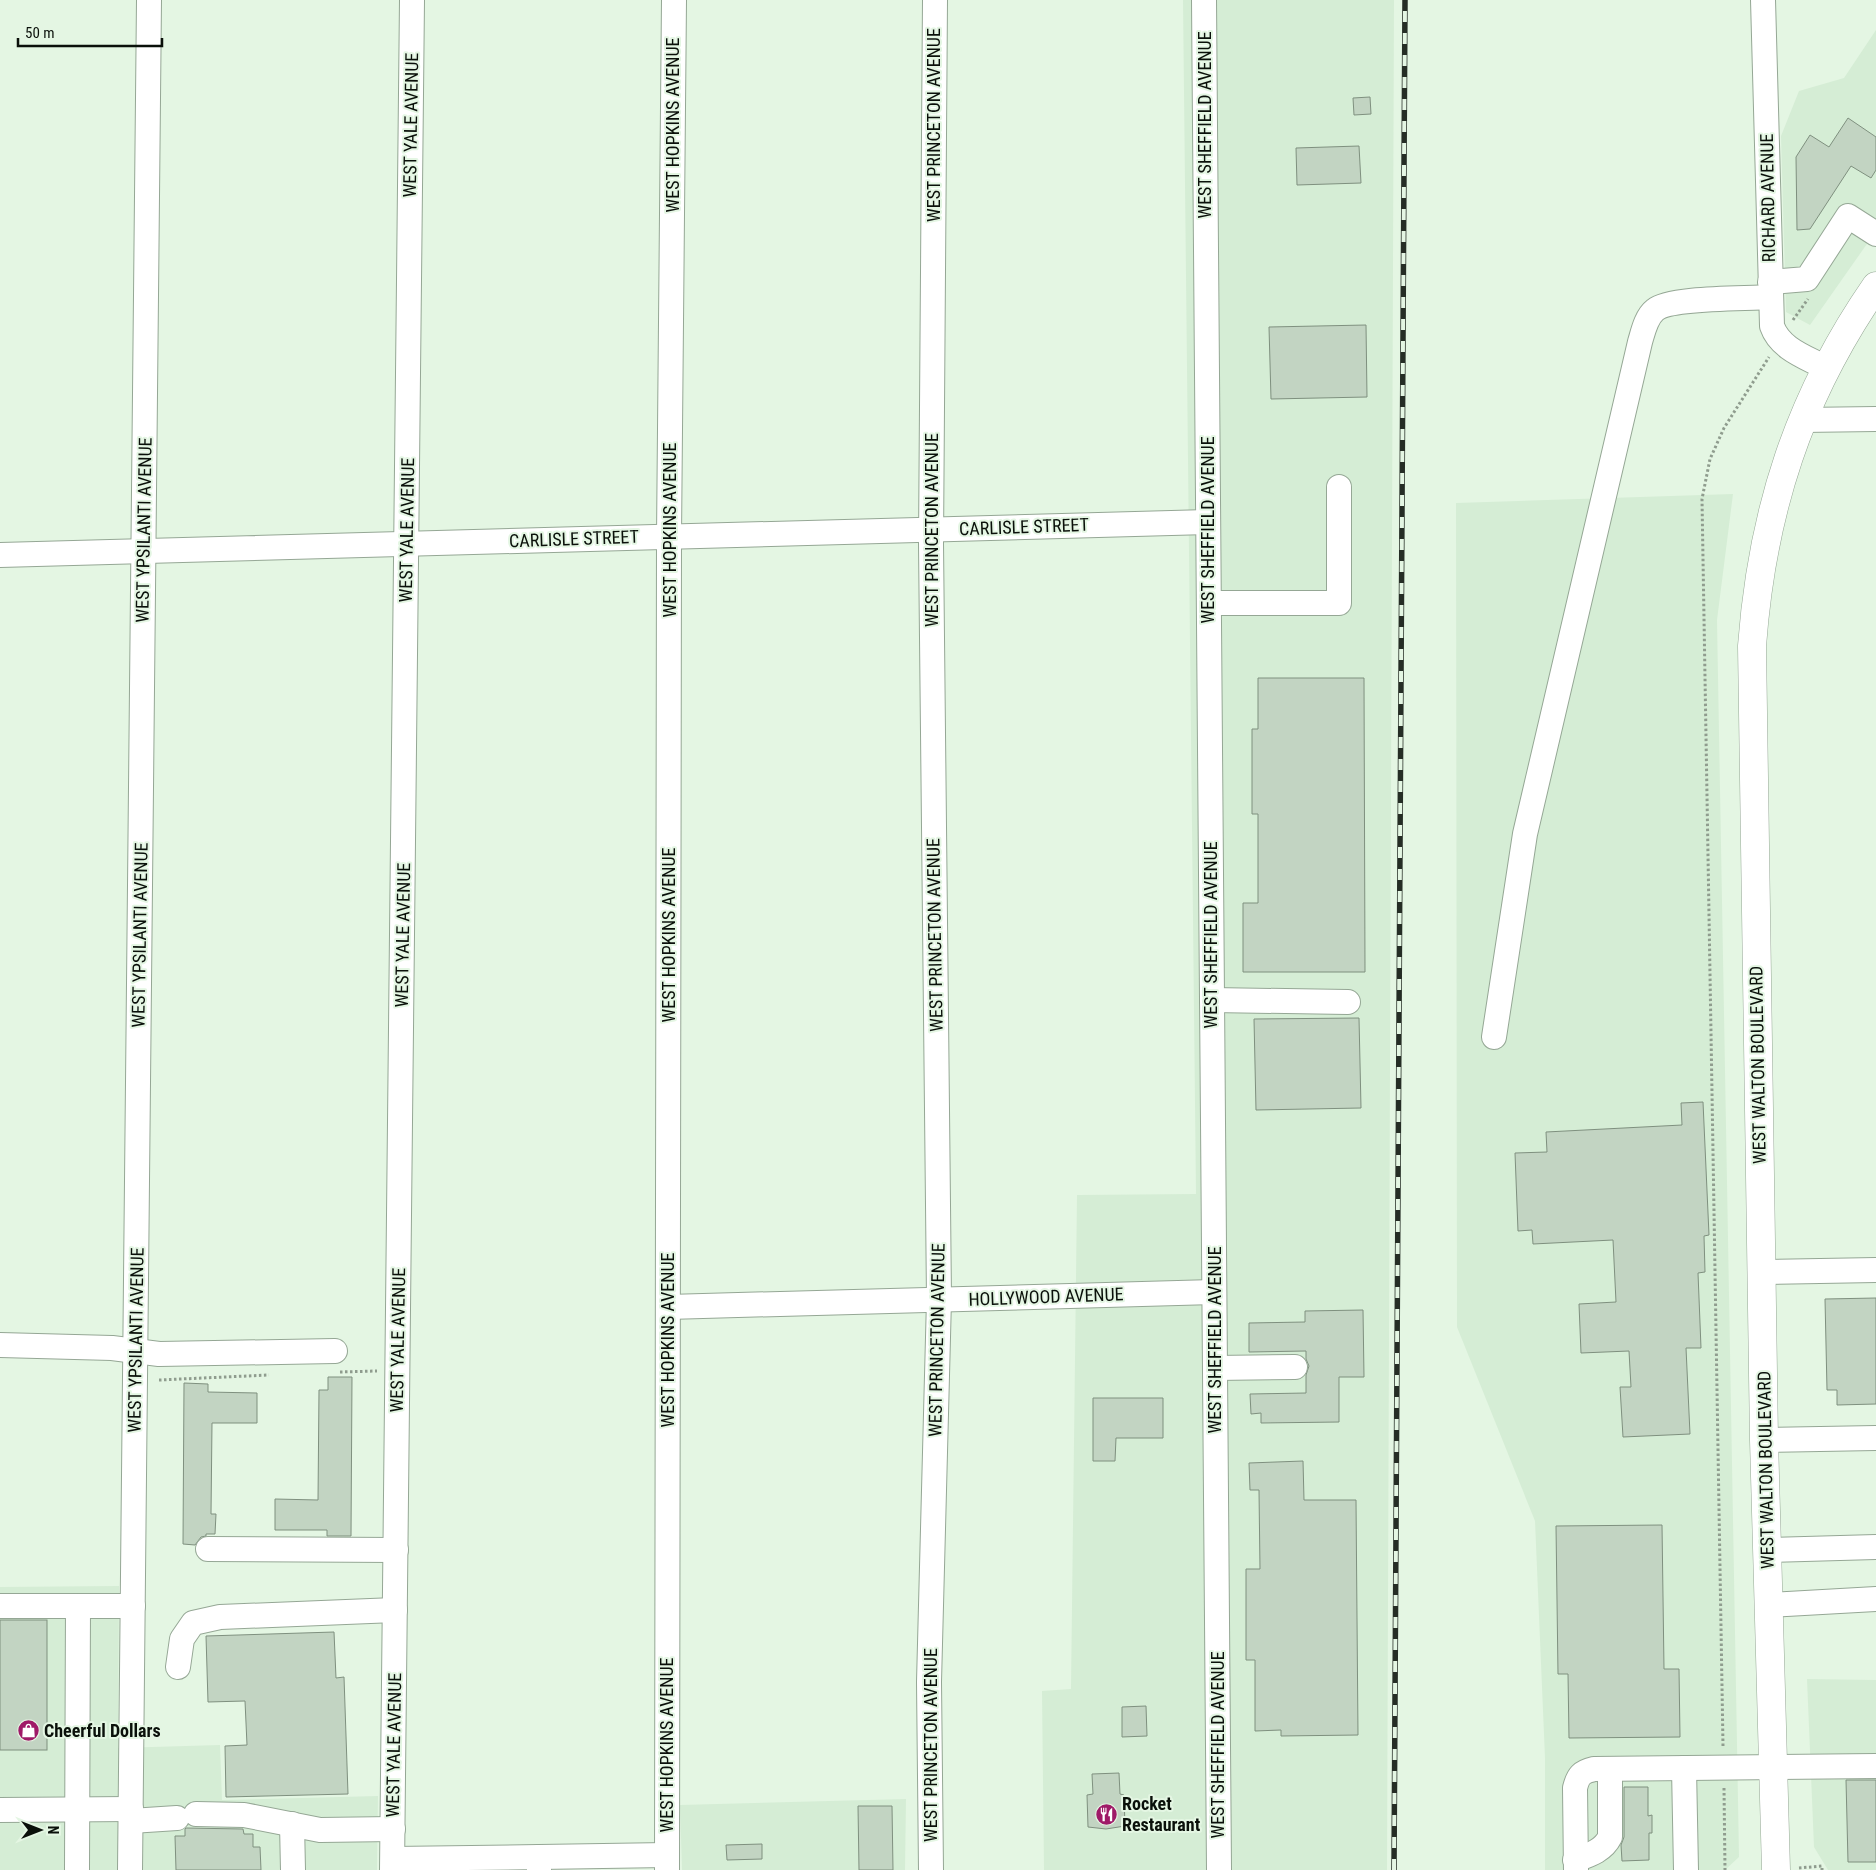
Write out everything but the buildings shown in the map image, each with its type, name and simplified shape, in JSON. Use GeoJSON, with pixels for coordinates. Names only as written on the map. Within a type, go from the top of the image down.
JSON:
{"type":"FeatureCollection","features":[{"type":"Feature","properties":{"kind":"main road","name":"WEST WALTON BOULEVARD"},"geometry":{"type":"LineString","coordinates":[[1776,1870],[1764,1440],[1752,646],[1764,542],[1779,483],[1802,420],[1826,368],[1872,300]]}},
{"type":"Feature","properties":{"kind":"street","name":"WEST YPSILANTI AVENUE"},"geometry":{"type":"LineString","coordinates":[[130,1870],[149,0]]}},
{"type":"Feature","properties":{"kind":"street","name":"WEST YALE AVENUE"},"geometry":{"type":"LineString","coordinates":[[392,1864],[412,0]]}},
{"type":"Feature","properties":{"kind":"street","name":"WEST HOPKINS AVENUE"},"geometry":{"type":"LineString","coordinates":[[667,1863],[669,537],[674,0]]}},
{"type":"Feature","properties":{"kind":"street","name":"WEST PRINCETON AVENUE"},"geometry":{"type":"LineString","coordinates":[[931,1870],[929,1682],[939,1299],[931,529],[936,0]]}},
{"type":"Feature","properties":{"kind":"street","name":"WEST SHEFFIELD AVENUE"},"geometry":{"type":"LineString","coordinates":[[1204,0],[1219,1870]]}},
{"type":"Feature","properties":{"kind":"street","name":"RICHARD AVENUE"},"geometry":{"type":"LineString","coordinates":[[1763,0],[1770,290],[1772,326],[1779,340]]}},
{"type":"Feature","properties":{"kind":"street"},"geometry":{"type":"LineString","coordinates":[[1494,1037],[1525,834],[1640,342],[1647,322],[1654,310],[1671,303],[1770,290],[1806,279],[1848,216],[1876,234]]}},
{"type":"Feature","properties":{"kind":"street"},"geometry":{"type":"LineString","coordinates":[[1779,340],[1784,345],[1826,368]]}},
{"type":"Feature","properties":{"kind":"street"},"geometry":{"type":"LineString","coordinates":[[1802,420],[1876,419]]}},
{"type":"Feature","properties":{"kind":"street"},"geometry":{"type":"LineString","coordinates":[[1209,603],[1339,603],[1339,488]]}},
{"type":"Feature","properties":{"kind":"street","name":"CARLISLE STREET"},"geometry":{"type":"LineString","coordinates":[[0,555],[1208,522]]}},
{"type":"Feature","properties":{"kind":"street"},"geometry":{"type":"LineString","coordinates":[[1212,1000],[1348,1002]]}},
{"type":"Feature","properties":{"kind":"street"},"geometry":{"type":"LineString","coordinates":[[1762,1272],[1876,1270]]}},
{"type":"Feature","properties":{"kind":"street","name":"HOLLYWOOD AVENUE"},"geometry":{"type":"LineString","coordinates":[[668,1307],[1214,1292]]}},
{"type":"Feature","properties":{"kind":"street"},"geometry":{"type":"LineString","coordinates":[[0,1345],[112,1348],[159,1354],[335,1351]]}},
{"type":"Feature","properties":{"kind":"street"},"geometry":{"type":"LineString","coordinates":[[1215,1368],[1295,1367]]}},
{"type":"Feature","properties":{"kind":"street"},"geometry":{"type":"LineString","coordinates":[[1764,1440],[1876,1438]]}},
{"type":"Feature","properties":{"kind":"street"},"geometry":{"type":"LineString","coordinates":[[1768,1550],[1876,1547]]}},
{"type":"Feature","properties":{"kind":"street"},"geometry":{"type":"LineString","coordinates":[[208,1549],[396,1550]]}},
{"type":"Feature","properties":{"kind":"street"},"geometry":{"type":"LineString","coordinates":[[1769,1605],[1876,1599]]}},
{"type":"Feature","properties":{"kind":"street"},"geometry":{"type":"LineString","coordinates":[[0,1606],[133,1606]]}},
{"type":"Feature","properties":{"kind":"street"},"geometry":{"type":"LineString","coordinates":[[77,1870],[78,1606]]}},
{"type":"Feature","properties":{"kind":"street"},"geometry":{"type":"LineString","coordinates":[[178,1666],[182,1639],[193,1623],[220,1617],[395,1610]]}},
{"type":"Feature","properties":{"kind":"street"},"geometry":{"type":"LineString","coordinates":[[1576,1865],[1575,1788],[1578,1777],[1584,1771],[1594,1769],[1876,1766]]}},
{"type":"Feature","properties":{"kind":"street"},"geometry":{"type":"LineString","coordinates":[[1684,1768],[1686,1870]]}},
{"type":"Feature","properties":{"kind":"street"},"geometry":{"type":"LineString","coordinates":[[1576,1865],[1606,1844],[1610,1838],[1610,1769]]}},
{"type":"Feature","properties":{"kind":"street"},"geometry":{"type":"LineString","coordinates":[[0,1810],[76,1809],[131,1815],[244,1815],[320,1830],[393,1829]]}},
{"type":"Feature","properties":{"kind":"street"},"geometry":{"type":"LineString","coordinates":[[292,1824],[292,1870]]}},
{"type":"Feature","properties":{"kind":"street"},"geometry":{"type":"LineString","coordinates":[[392,1864],[667,1863]]}},
{"type":"Feature","properties":{"kind":"path"},"geometry":{"type":"LineString","coordinates":[[1725,1870],[1702,498],[1710,459],[1724,428],[1779,340],[1812,294]]}},
{"type":"Feature","properties":{"kind":"shaded area"},"geometry":{"type":"Polygon","coordinates":[[[1183,0],[1394,0],[1387,1870],[1044,1870],[1042,1691],[1071,1689],[1077,1195],[1196,1194],[1183,0]]]}},
{"type":"Feature","properties":{"kind":"shaded area"},"geometry":{"type":"Polygon","coordinates":[[[1876,30],[1876,231],[1810,325],[1786,312],[1781,136],[1799,91],[1844,78],[1876,30]]]}},
{"type":"Feature","properties":{"kind":"shaded area"},"geometry":{"type":"Polygon","coordinates":[[[1733,494],[1717,620],[1739,1857],[1725,1870],[1545,1870],[1545,1758],[1535,1521],[1457,1327],[1456,503],[1733,494]]]}},
{"type":"Feature","properties":{"kind":"shaded area"},"geometry":{"type":"Polygon","coordinates":[[[119,1586],[118,1748],[220,1745],[222,1800],[378,1796],[377,1870],[0,1870],[0,1587],[119,1586]]]}},
{"type":"Feature","properties":{"kind":"shaded area"},"geometry":{"type":"Polygon","coordinates":[[[1807,1679],[1876,1680],[1876,1870],[1828,1870],[1814,1847],[1807,1679]]]}},
{"type":"Feature","properties":{"kind":"shaded area"},"geometry":{"type":"Polygon","coordinates":[[[906,1799],[905,1870],[682,1870],[680,1805],[906,1799]]]}},
{"type":"Feature","properties":{"kind":"railway"},"geometry":{"type":"LineString","coordinates":[[1394,1870],[1405,0]]}},
{"type":"Feature","properties":{"kind":"place","name":"Cheerful Dollars"},"geometry":{"type":"Point","coordinates":[28,1731]}},
{"type":"Feature","properties":{"kind":"place","name":"Rocket Restaurant"},"geometry":{"type":"Point","coordinates":[1106,1814]}}]}
